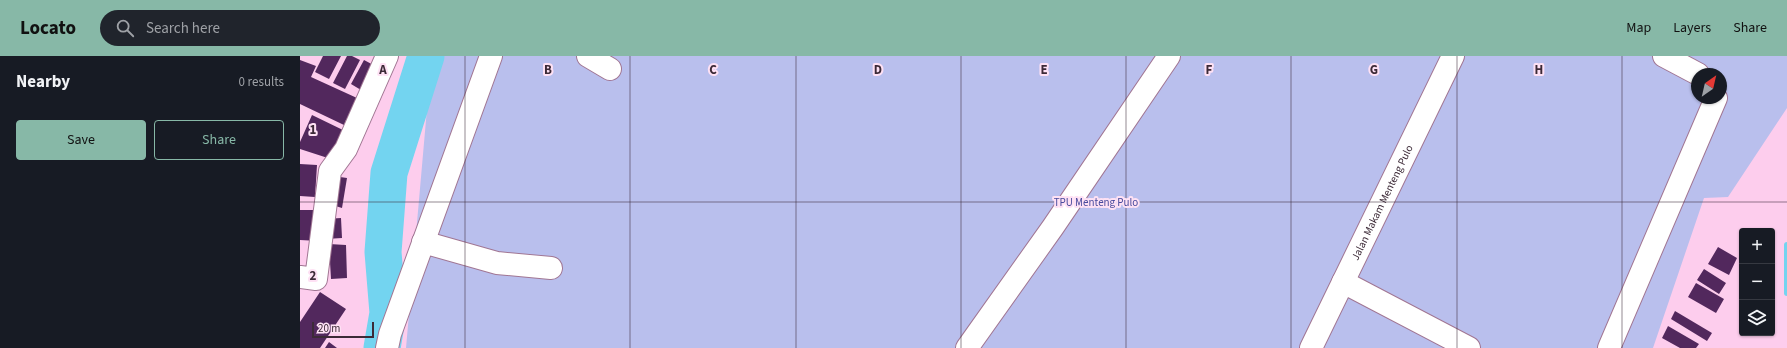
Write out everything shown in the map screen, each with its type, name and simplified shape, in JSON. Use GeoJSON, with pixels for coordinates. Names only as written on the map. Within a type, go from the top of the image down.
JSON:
{"type":"FeatureCollection","features":[{"type":"Feature","properties":{"kind":"street"},"geometry":{"type":"LineString","coordinates":[[300,277],[316,279],[330,171],[346,149],[387,56]]}},
{"type":"Feature","properties":{"kind":"street"},"geometry":{"type":"LineString","coordinates":[[388,341],[491,56]]}},
{"type":"Feature","properties":{"kind":"street"},"geometry":{"type":"LineString","coordinates":[[588,56],[610,69]]}},
{"type":"Feature","properties":{"kind":"street"},"geometry":{"type":"LineString","coordinates":[[967,348],[1053,228],[1169,56]]}},
{"type":"Feature","properties":{"kind":"street","name":"Jalan Makam Menteng Pulo"},"geometry":{"type":"LineString","coordinates":[[1311,348],[1453,56]]}},
{"type":"Feature","properties":{"kind":"street"},"geometry":{"type":"LineString","coordinates":[[1664,56],[1691,70]]}},
{"type":"Feature","properties":{"kind":"street"},"geometry":{"type":"LineString","coordinates":[[1609,348],[1713,104]]}},
{"type":"Feature","properties":{"kind":"street"},"geometry":{"type":"LineString","coordinates":[[423,242],[497,264],[551,268]]}},
{"type":"Feature","properties":{"kind":"street"},"geometry":{"type":"LineString","coordinates":[[1343,282],[1469,348]]}},
{"type":"Feature","properties":{"kind":"green space","name":"TPU Menteng Pulo"},"geometry":{"type":"Polygon","coordinates":[[[439,56],[1787,56],[1787,108],[1728,197],[1704,198],[1653,348],[406,348],[429,86],[439,56]]]}},
{"type":"Feature","properties":{"kind":"building"},"geometry":{"type":"Polygon","coordinates":[[[323,56],[341,56],[329,79],[315,72],[323,56]]]}},
{"type":"Feature","properties":{"kind":"building"},"geometry":{"type":"Polygon","coordinates":[[[347,56],[352,56],[360,60],[345,89],[333,83],[347,56]]]}},
{"type":"Feature","properties":{"kind":"building"},"geometry":{"type":"Polygon","coordinates":[[[300,60],[316,66],[311,77],[357,98],[354,103],[361,105],[356,125],[346,120],[344,125],[300,104],[300,60]]]}},
{"type":"Feature","properties":{"kind":"building"},"geometry":{"type":"Polygon","coordinates":[[[364,60],[379,68],[366,93],[351,84],[364,60]]]}},
{"type":"Feature","properties":{"kind":"building"},"geometry":{"type":"Polygon","coordinates":[[[312,115],[345,131],[334,160],[300,149],[300,142],[312,115]]]}},
{"type":"Feature","properties":{"kind":"building"},"geometry":{"type":"Polygon","coordinates":[[[300,164],[317,165],[315,197],[300,196],[300,164]]]}},
{"type":"Feature","properties":{"kind":"building"},"geometry":{"type":"Polygon","coordinates":[[[333,176],[347,178],[342,208],[329,204],[333,176]]]}},
{"type":"Feature","properties":{"kind":"building"},"geometry":{"type":"Polygon","coordinates":[[[300,210],[319,210],[319,241],[300,240],[300,210]]]}},
{"type":"Feature","properties":{"kind":"building"},"geometry":{"type":"Polygon","coordinates":[[[341,218],[342,238],[326,239],[325,219],[341,218]]]}},
{"type":"Feature","properties":{"kind":"building"},"geometry":{"type":"Polygon","coordinates":[[[329,244],[346,245],[347,278],[331,279],[329,244]]]}},
{"type":"Feature","properties":{"kind":"building"},"geometry":{"type":"Polygon","coordinates":[[[1718,247],[1737,258],[1729,275],[1708,264],[1718,247]]]}},
{"type":"Feature","properties":{"kind":"building"},"geometry":{"type":"Polygon","coordinates":[[[1704,269],[1726,283],[1719,294],[1697,280],[1704,269]]]}},
{"type":"Feature","properties":{"kind":"building"},"geometry":{"type":"Polygon","coordinates":[[[1696,283],[1724,299],[1716,313],[1688,297],[1696,283]]]}},
{"type":"Feature","properties":{"kind":"building"},"geometry":{"type":"Polygon","coordinates":[[[320,292],[346,309],[320,348],[300,348],[300,322],[320,292]]]}},
{"type":"Feature","properties":{"kind":"building"},"geometry":{"type":"Polygon","coordinates":[[[1675,311],[1712,333],[1707,341],[1671,319],[1675,311]]]}},
{"type":"Feature","properties":{"kind":"building"},"geometry":{"type":"Polygon","coordinates":[[[1668,326],[1699,344],[1696,348],[1680,348],[1662,338],[1668,326]]]}},
{"type":"Feature","properties":{"kind":"building"},"geometry":{"type":"Polygon","coordinates":[[[329,342],[337,348],[325,348],[329,342]]]}},
{"type":"Feature","properties":{"kind":"waterway"},"geometry":{"type":"LineString","coordinates":[[382,348],[388,313],[383,252],[389,173],[426,56]]}},
{"type":"Feature","properties":{"kind":"waterway"},"geometry":{"type":"LineString","coordinates":[[1787,245],[1787,293]]}}]}
